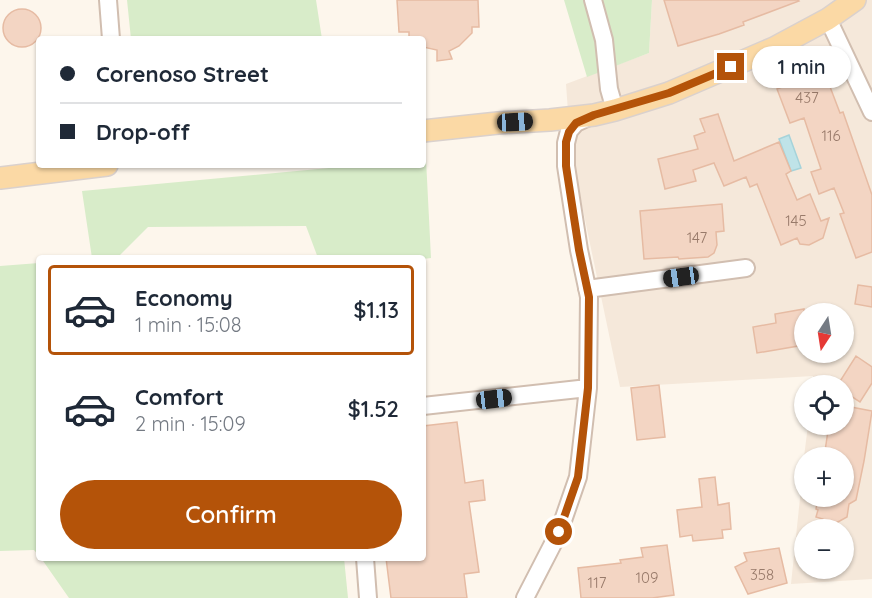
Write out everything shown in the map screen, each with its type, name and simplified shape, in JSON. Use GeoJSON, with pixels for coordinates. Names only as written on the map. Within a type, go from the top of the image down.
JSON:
{"type":"FeatureCollection","features":[{"type":"Feature","properties":{"kind":"main road"},"geometry":{"type":"LineString","coordinates":[[426,130],[550,120],[604,112],[669,93],[774,48],[828,19],[855,0]]}},
{"type":"Feature","properties":{"kind":"main road"},"geometry":{"type":"LineString","coordinates":[[0,178],[82,168]]}},
{"type":"Feature","properties":{"kind":"street"},"geometry":{"type":"LineString","coordinates":[[108,0],[111,36]]}},
{"type":"Feature","properties":{"kind":"street"},"geometry":{"type":"LineString","coordinates":[[525,598],[559,532],[578,477],[588,388],[589,297],[566,166],[566,142],[569,132],[576,123],[604,112],[609,89],[604,40],[593,0]]}},
{"type":"Feature","properties":{"kind":"street"},"geometry":{"type":"LineString","coordinates":[[828,19],[872,112]]}},
{"type":"Feature","properties":{"kind":"street"},"geometry":{"type":"LineString","coordinates":[[587,289],[746,268]]}},
{"type":"Feature","properties":{"kind":"street"},"geometry":{"type":"LineString","coordinates":[[426,406],[588,388]]}},
{"type":"Feature","properties":{"kind":"street"},"geometry":{"type":"LineString","coordinates":[[365,561],[368,598]]}},
{"type":"Feature","properties":{"kind":"shaded area"},"geometry":{"type":"Polygon","coordinates":[[[652,0],[872,0],[872,579],[791,584],[794,555],[794,579],[854,579],[854,519],[798,519],[799,507],[854,507],[854,447],[805,447],[807,435],[854,435],[854,375],[794,375],[794,377],[620,387],[571,153],[566,84],[649,53],[652,0]]]}},
{"type":"Feature","properties":{"kind":"green space"},"geometry":{"type":"Polygon","coordinates":[[[127,0],[316,0],[322,36],[131,36],[127,0]]]}},
{"type":"Feature","properties":{"kind":"green space"},"geometry":{"type":"Polygon","coordinates":[[[564,0],[652,0],[649,53],[587,77],[564,0]]]}},
{"type":"Feature","properties":{"kind":"green space"},"geometry":{"type":"Polygon","coordinates":[[[426,159],[431,258],[426,259],[426,255],[317,255],[306,226],[148,227],[120,255],[92,255],[82,191],[329,168],[426,168],[426,159]]]}},
{"type":"Feature","properties":{"kind":"green space"},"geometry":{"type":"Polygon","coordinates":[[[36,263],[36,552],[34,550],[0,551],[0,266],[36,263]]]}},
{"type":"Feature","properties":{"kind":"green space"},"geometry":{"type":"Polygon","coordinates":[[[43,561],[344,561],[348,598],[69,598],[43,561]]]}},
{"type":"Feature","properties":{"kind":"water"},"geometry":{"type":"Polygon","coordinates":[[[789,135],[801,168],[791,171],[779,139],[789,135]]]}},
{"type":"Feature","properties":{"kind":"building"},"geometry":{"type":"Polygon","coordinates":[[[397,0],[478,0],[479,27],[472,27],[472,33],[459,46],[449,51],[452,59],[437,61],[437,50],[426,48],[426,36],[409,36],[409,32],[399,32],[397,0]]]}},
{"type":"Feature","properties":{"kind":"building"},"geometry":{"type":"Polygon","coordinates":[[[664,0],[799,1],[743,22],[744,25],[678,46],[664,0]]]}},
{"type":"Feature","properties":{"kind":"building"},"geometry":{"type":"Polygon","coordinates":[[[22,9],[29,11],[39,21],[41,28],[39,35],[29,45],[22,47],[15,45],[5,35],[3,28],[5,21],[15,11],[22,9]]]}},
{"type":"Feature","properties":{"kind":"building"},"geometry":{"type":"Polygon","coordinates":[[[824,71],[840,113],[843,112],[872,195],[872,252],[856,258],[840,214],[844,213],[834,188],[819,194],[811,172],[821,169],[804,118],[790,123],[777,89],[824,71]]]}},
{"type":"Feature","properties":{"kind":"building"},"geometry":{"type":"Polygon","coordinates":[[[718,114],[734,161],[779,142],[791,171],[786,174],[797,200],[810,194],[821,221],[829,218],[823,238],[809,245],[800,244],[797,238],[781,245],[757,184],[750,187],[746,177],[724,186],[714,163],[693,170],[696,181],[665,189],[658,159],[698,149],[694,136],[705,132],[700,119],[718,114]]]}},
{"type":"Feature","properties":{"kind":"building"},"geometry":{"type":"Polygon","coordinates":[[[722,204],[724,231],[716,232],[717,245],[714,253],[708,257],[644,259],[640,211],[722,204]]]}},
{"type":"Feature","properties":{"kind":"building"},"geometry":{"type":"Polygon","coordinates":[[[858,285],[872,287],[872,307],[855,304],[858,285]]]}},
{"type":"Feature","properties":{"kind":"building"},"geometry":{"type":"Polygon","coordinates":[[[794,311],[794,347],[757,353],[753,327],[776,323],[775,314],[794,311]]]}},
{"type":"Feature","properties":{"kind":"building"},"geometry":{"type":"Polygon","coordinates":[[[856,356],[872,367],[872,383],[860,402],[854,398],[854,375],[844,375],[852,363],[854,363],[856,356]]]}},
{"type":"Feature","properties":{"kind":"building"},"geometry":{"type":"Polygon","coordinates":[[[659,385],[665,437],[637,440],[631,388],[659,385]]]}},
{"type":"Feature","properties":{"kind":"building"},"geometry":{"type":"Polygon","coordinates":[[[854,408],[872,411],[864,461],[854,501],[854,447],[826,447],[827,435],[854,435],[854,408]]]}},
{"type":"Feature","properties":{"kind":"building"},"geometry":{"type":"Polygon","coordinates":[[[457,422],[465,483],[483,480],[485,500],[469,502],[479,572],[464,574],[467,598],[391,598],[386,561],[426,561],[426,426],[457,422]]]}},
{"type":"Feature","properties":{"kind":"building"},"geometry":{"type":"Polygon","coordinates":[[[715,477],[718,505],[729,503],[731,529],[722,530],[723,538],[693,541],[692,535],[680,537],[677,510],[702,507],[699,479],[715,477]]]}},
{"type":"Feature","properties":{"kind":"building"},"geometry":{"type":"Polygon","coordinates":[[[816,507],[849,507],[847,517],[843,519],[816,517],[818,510],[816,507]]]}},
{"type":"Feature","properties":{"kind":"building"},"geometry":{"type":"Polygon","coordinates":[[[667,545],[674,595],[652,598],[581,598],[578,568],[621,563],[620,560],[643,557],[641,548],[667,545]]]}},
{"type":"Feature","properties":{"kind":"building"},"geometry":{"type":"Polygon","coordinates":[[[779,548],[787,583],[748,594],[735,567],[747,561],[744,553],[779,548]]]}},
{"type":"Feature","properties":{"kind":"route"},"geometry":{"type":"LineString","coordinates":[[559,532],[578,477],[588,388],[589,297],[566,166],[566,142],[569,132],[576,123],[594,115],[669,93],[731,67]]}}]}
